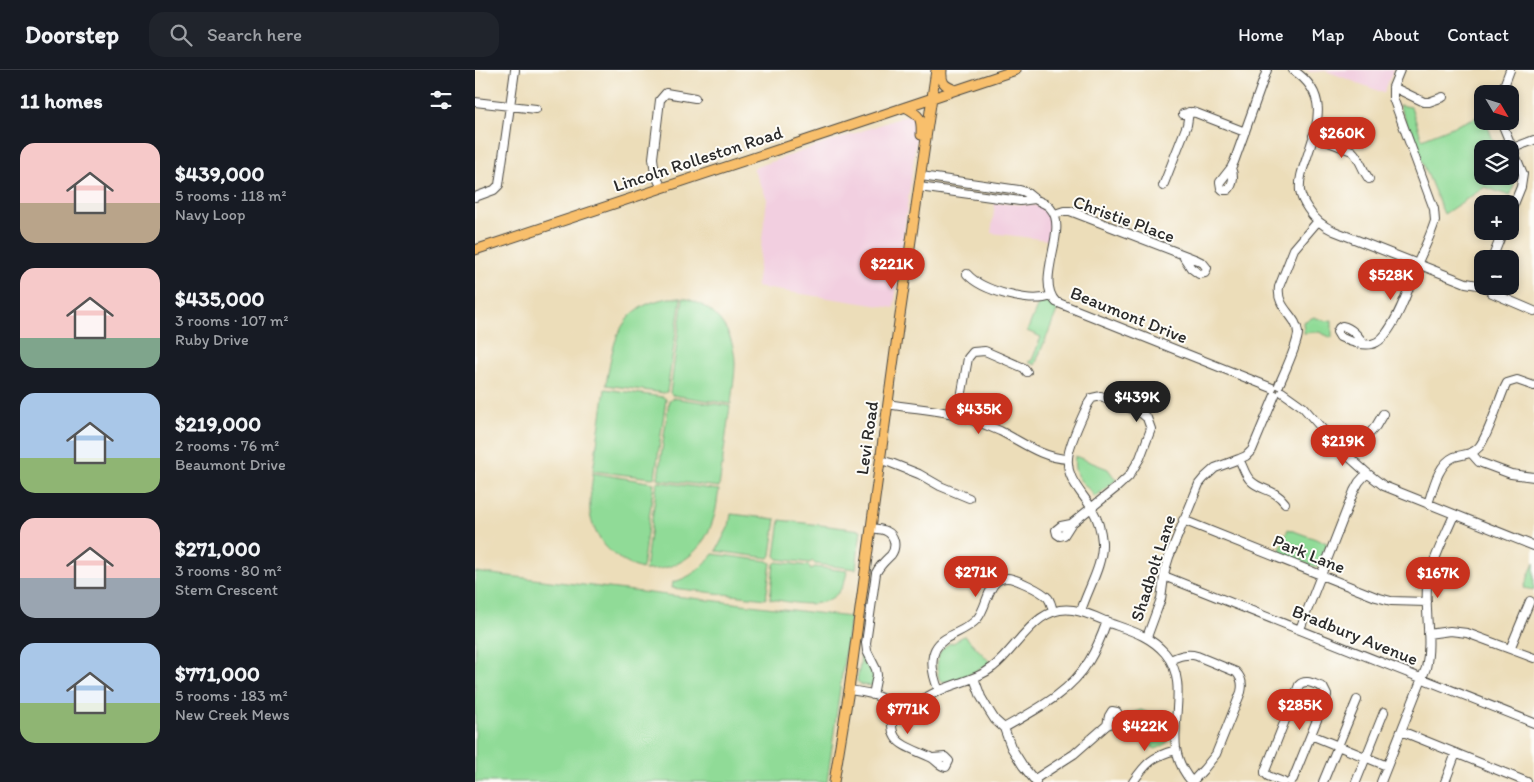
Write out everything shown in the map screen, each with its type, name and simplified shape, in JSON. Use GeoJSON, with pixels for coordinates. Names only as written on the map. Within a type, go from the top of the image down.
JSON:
{"type":"FeatureCollection","features":[{"type":"Feature","properties":{"kind":"main road","name":"Levi Road"},"geometry":{"type":"LineString","coordinates":[[834,782],[849,690],[925,141],[937,70]]}},
{"type":"Feature","properties":{"kind":"main road"},"geometry":{"type":"LineString","coordinates":[[942,70],[941,81],[956,90]]}},
{"type":"Feature","properties":{"kind":"main road","name":"Lincoln Rolleston Road"},"geometry":{"type":"LineString","coordinates":[[475,250],[1016,70]]}},
{"type":"Feature","properties":{"kind":"main road"},"geometry":{"type":"LineString","coordinates":[[905,107],[921,119],[921,134],[925,141]]}},
{"type":"Feature","properties":{"kind":"street"},"geometry":{"type":"LineString","coordinates":[[475,197],[495,190],[499,185],[515,70]]}},
{"type":"Feature","properties":{"kind":"street"},"geometry":{"type":"LineString","coordinates":[[1231,168],[1267,70]]}},
{"type":"Feature","properties":{"kind":"street"},"geometry":{"type":"LineString","coordinates":[[1293,70],[1305,80],[1315,95],[1318,116],[1301,175],[1300,192],[1302,200],[1318,222],[1328,228],[1474,285]]}},
{"type":"Feature","properties":{"kind":"street"},"geometry":{"type":"LineString","coordinates":[[1364,344],[1372,344],[1379,341],[1393,322],[1434,224],[1435,212],[1393,98],[1393,87],[1400,70]]}},
{"type":"Feature","properties":{"kind":"street"},"geometry":{"type":"LineString","coordinates":[[1505,85],[1511,70]]}},
{"type":"Feature","properties":{"kind":"street"},"geometry":{"type":"LineString","coordinates":[[1393,87],[1424,102],[1443,98]]}},
{"type":"Feature","properties":{"kind":"street"},"geometry":{"type":"LineString","coordinates":[[661,188],[655,174],[653,158],[660,100],[666,93],[695,98]]}},
{"type":"Feature","properties":{"kind":"street"},"geometry":{"type":"LineString","coordinates":[[475,102],[536,109]]}},
{"type":"Feature","properties":{"kind":"street"},"geometry":{"type":"LineString","coordinates":[[1163,186],[1187,125],[1186,113],[1196,113],[1245,132]]}},
{"type":"Feature","properties":{"kind":"street"},"geometry":{"type":"LineString","coordinates":[[1313,136],[1352,151],[1369,179]]}},
{"type":"Feature","properties":{"kind":"street"},"geometry":{"type":"LineString","coordinates":[[1519,146],[1534,140]]}},
{"type":"Feature","properties":{"kind":"street"},"geometry":{"type":"LineString","coordinates":[[1517,195],[1523,177],[1523,171],[1519,162]]}},
{"type":"Feature","properties":{"kind":"street"},"geometry":{"type":"LineString","coordinates":[[921,176],[1025,191],[1035,199],[1047,204],[1055,214]]}},
{"type":"Feature","properties":{"kind":"street"},"geometry":{"type":"LineString","coordinates":[[980,195],[982,185]]}},
{"type":"Feature","properties":{"kind":"street"},"geometry":{"type":"LineString","coordinates":[[919,187],[1020,201],[1035,199]]}},
{"type":"Feature","properties":{"kind":"street","name":"Christie Place"},"geometry":{"type":"LineString","coordinates":[[1055,214],[1070,211],[1183,256]]}},
{"type":"Feature","properties":{"kind":"street","name":"Beaumont Drive"},"geometry":{"type":"LineString","coordinates":[[1055,214],[1056,227],[1049,283],[1051,296],[1059,304],[1277,390],[1296,401],[1311,414],[1330,438],[1349,457],[1384,486],[1534,546]]}},
{"type":"Feature","properties":{"kind":"street","name":"Shadbolt Lane"},"geometry":{"type":"LineString","coordinates":[[1147,637],[1161,599],[1169,557],[1195,492],[1204,478],[1215,468],[1246,456],[1255,446],[1297,340],[1298,332],[1296,325],[1280,302],[1279,287],[1294,249],[1318,222]]}},
{"type":"Feature","properties":{"kind":"street"},"geometry":{"type":"LineString","coordinates":[[967,274],[975,281],[1010,295],[1037,299],[1051,296]]}},
{"type":"Feature","properties":{"kind":"street"},"geometry":{"type":"LineString","coordinates":[[1497,295],[1534,311]]}},
{"type":"Feature","properties":{"kind":"street"},"geometry":{"type":"LineString","coordinates":[[958,415],[968,358],[973,352],[985,352],[1024,368],[1027,372]]}},
{"type":"Feature","properties":{"kind":"street"},"geometry":{"type":"LineString","coordinates":[[1427,504],[1443,466],[1454,458],[1471,453],[1481,443],[1507,383],[1517,380],[1534,386]]}},
{"type":"Feature","properties":{"kind":"street"},"geometry":{"type":"LineString","coordinates":[[1071,524],[1092,508],[1123,482],[1134,470],[1150,433],[1151,425],[1141,412],[1101,396],[1092,398],[1069,450],[1068,459],[1071,478],[1092,508],[1099,526],[1102,547],[1099,563],[1081,611]]}},
{"type":"Feature","properties":{"kind":"street"},"geometry":{"type":"LineString","coordinates":[[888,404],[958,415],[1000,431],[1025,446],[1051,456],[1068,459]]}},
{"type":"Feature","properties":{"kind":"street"},"geometry":{"type":"LineString","coordinates":[[1349,457],[1376,426],[1383,414]]}},
{"type":"Feature","properties":{"kind":"street"},"geometry":{"type":"LineString","coordinates":[[1471,453],[1479,462],[1511,474],[1534,478]]}},
{"type":"Feature","properties":{"kind":"street"},"geometry":{"type":"LineString","coordinates":[[1239,459],[1249,479],[1255,484],[1275,492],[1285,503]]}},
{"type":"Feature","properties":{"kind":"street"},"geometry":{"type":"LineString","coordinates":[[880,460],[919,474],[940,486],[969,498]]}},
{"type":"Feature","properties":{"kind":"street"},"geometry":{"type":"LineString","coordinates":[[1300,629],[1354,491],[1367,473]]}},
{"type":"Feature","properties":{"kind":"street"},"geometry":{"type":"LineString","coordinates":[[1381,782],[1427,661],[1427,587],[1429,576],[1454,515]]}},
{"type":"Feature","properties":{"kind":"street","name":"Park Lane"},"geometry":{"type":"LineString","coordinates":[[1183,520],[1383,599],[1397,602],[1427,602]]}},
{"type":"Feature","properties":{"kind":"street"},"geometry":{"type":"LineString","coordinates":[[871,528],[889,533],[895,544],[892,553],[881,564],[876,573],[868,625],[866,647],[877,676],[873,695]]}},
{"type":"Feature","properties":{"kind":"street","name":"Bradbury Avenue"},"geometry":{"type":"LineString","coordinates":[[1164,576],[1534,723]]}},
{"type":"Feature","properties":{"kind":"street"},"geometry":{"type":"LineString","coordinates":[[939,691],[932,670],[932,660],[936,649],[945,639],[966,628],[977,619],[996,582],[1007,578],[1039,590],[1049,599],[1053,612]]}},
{"type":"Feature","properties":{"kind":"street"},"geometry":{"type":"LineString","coordinates":[[1510,649],[1530,601]]}},
{"type":"Feature","properties":{"kind":"street"},"geometry":{"type":"LineString","coordinates":[[849,690],[873,695],[894,704],[911,704],[974,678],[994,667],[1035,623],[1042,618],[1053,612],[1067,609],[1081,611],[1147,637],[1170,660],[1178,692],[1176,750],[1182,766],[1192,782],[1216,754],[1241,692],[1242,683],[1236,672],[1192,654],[1170,660]]}},
{"type":"Feature","properties":{"kind":"street"},"geometry":{"type":"LineString","coordinates":[[1004,728],[1056,696],[1075,679],[1094,653],[1107,622]]}},
{"type":"Feature","properties":{"kind":"street"},"geometry":{"type":"LineString","coordinates":[[1428,634],[1450,631],[1467,632],[1534,658]]}},
{"type":"Feature","properties":{"kind":"street"},"geometry":{"type":"LineString","coordinates":[[974,678],[988,709],[995,720],[1004,728],[1011,747],[1035,780],[1073,754],[1107,725]]}},
{"type":"Feature","properties":{"kind":"street"},"geometry":{"type":"LineString","coordinates":[[1283,782],[1268,776],[1265,771],[1299,685],[1306,681],[1323,687],[1327,694],[1293,779],[1290,782]]}},
{"type":"Feature","properties":{"kind":"street"},"geometry":{"type":"LineString","coordinates":[[1323,782],[1357,700]]}},
{"type":"Feature","properties":{"kind":"street"},"geometry":{"type":"LineString","coordinates":[[894,704],[891,721],[895,738],[909,748],[933,758]]}},
{"type":"Feature","properties":{"kind":"street"},"geometry":{"type":"LineString","coordinates":[[1356,782],[1384,712]]}},
{"type":"Feature","properties":{"kind":"street"},"geometry":{"type":"LineString","coordinates":[[1401,731],[1527,782]]}},
{"type":"Feature","properties":{"kind":"street"},"geometry":{"type":"LineString","coordinates":[[1311,735],[1387,766]]}},
{"type":"Feature","properties":{"kind":"street"},"geometry":{"type":"LineString","coordinates":[[1133,782],[1146,764],[1159,756],[1176,750]]}},
{"type":"Feature","properties":{"kind":"street"},"geometry":{"type":"LineString","coordinates":[[1445,782],[1456,753]]}},
{"type":"Feature","properties":{"kind":"shaded area"},"geometry":{"type":"Polygon","coordinates":[[[1306,70],[1393,70],[1384,93],[1326,71],[1310,72],[1306,70]]]}},
{"type":"Feature","properties":{"kind":"shaded area"},"geometry":{"type":"Polygon","coordinates":[[[920,111],[894,308],[756,287],[767,199],[753,168],[920,111]]]}},
{"type":"Feature","properties":{"kind":"shaded area"},"geometry":{"type":"Polygon","coordinates":[[[995,203],[1041,207],[1046,212],[1051,223],[1048,240],[991,233],[995,203]]]}},
{"type":"Feature","properties":{"kind":"green space"},"geometry":{"type":"Polygon","coordinates":[[[1399,105],[1411,107],[1422,139],[1474,118],[1474,130],[1489,130],[1493,140],[1474,140],[1474,185],[1514,185],[1510,195],[1485,187],[1444,214],[1399,105]]]}},
{"type":"Feature","properties":{"kind":"green space"},"geometry":{"type":"Polygon","coordinates":[[[669,298],[681,298],[667,392],[606,385],[612,354],[621,328],[639,309],[652,302],[669,298]]]}},
{"type":"Feature","properties":{"kind":"green space"},"geometry":{"type":"Polygon","coordinates":[[[683,298],[705,307],[714,314],[727,331],[734,352],[735,364],[731,404],[672,395],[670,393],[683,298]]]}},
{"type":"Feature","properties":{"kind":"green space"},"geometry":{"type":"Polygon","coordinates":[[[1050,300],[1058,307],[1035,365],[1028,362],[1032,360],[1041,337],[1027,331],[1039,302],[1050,300]]]}},
{"type":"Feature","properties":{"kind":"green space"},"geometry":{"type":"Polygon","coordinates":[[[1314,317],[1325,321],[1332,320],[1332,338],[1319,332],[1304,333],[1303,322],[1314,317]]]}},
{"type":"Feature","properties":{"kind":"green space"},"geometry":{"type":"Polygon","coordinates":[[[605,389],[666,399],[655,477],[593,471],[605,389]]]}},
{"type":"Feature","properties":{"kind":"green space"},"geometry":{"type":"Polygon","coordinates":[[[673,398],[730,406],[719,487],[661,480],[658,478],[669,400],[673,398]]]}},
{"type":"Feature","properties":{"kind":"green space"},"geometry":{"type":"Polygon","coordinates":[[[1075,456],[1108,469],[1116,480],[1095,497],[1077,475],[1075,456]]]}},
{"type":"Feature","properties":{"kind":"green space"},"geometry":{"type":"Polygon","coordinates":[[[593,473],[654,483],[642,569],[632,566],[615,555],[607,548],[596,532],[590,512],[593,473]]]}},
{"type":"Feature","properties":{"kind":"green space"},"geometry":{"type":"Polygon","coordinates":[[[657,483],[719,490],[710,529],[697,549],[680,562],[658,569],[645,570],[657,483]]]}},
{"type":"Feature","properties":{"kind":"green space"},"geometry":{"type":"Polygon","coordinates":[[[731,514],[776,519],[769,558],[716,551],[729,526],[731,514]]]}},
{"type":"Feature","properties":{"kind":"green space"},"geometry":{"type":"Polygon","coordinates":[[[780,520],[861,530],[856,569],[815,564],[812,561],[810,563],[778,559],[775,556],[780,520]]]}},
{"type":"Feature","properties":{"kind":"green space"},"geometry":{"type":"Polygon","coordinates":[[[1288,529],[1327,543],[1318,568],[1279,553],[1288,529]]]}},
{"type":"Feature","properties":{"kind":"green space"},"geometry":{"type":"Polygon","coordinates":[[[713,554],[768,561],[771,563],[766,599],[672,588],[673,582],[695,572],[713,554]]]}},
{"type":"Feature","properties":{"kind":"green space"},"geometry":{"type":"Polygon","coordinates":[[[777,562],[809,566],[811,569],[815,567],[847,571],[841,588],[831,599],[815,604],[797,603],[770,599],[774,564],[777,562]]]}},
{"type":"Feature","properties":{"kind":"green space"},"geometry":{"type":"Polygon","coordinates":[[[1534,562],[1534,590],[1524,588],[1534,562]]]}},
{"type":"Feature","properties":{"kind":"green space"},"geometry":{"type":"Polygon","coordinates":[[[475,572],[850,617],[827,782],[475,782],[475,572]]]}},
{"type":"Feature","properties":{"kind":"green space"},"geometry":{"type":"Polygon","coordinates":[[[965,636],[990,662],[973,673],[957,679],[944,682],[940,680],[937,669],[940,652],[950,643],[965,636]]]}},
{"type":"Feature","properties":{"kind":"green space"},"geometry":{"type":"Polygon","coordinates":[[[862,642],[863,650],[874,671],[873,686],[861,685],[857,681],[862,642]]]}},
{"type":"Feature","properties":{"kind":"green space"},"geometry":{"type":"Polygon","coordinates":[[[1141,710],[1169,722],[1168,739],[1164,745],[1155,749],[1122,722],[1125,715],[1141,710]]]}}]}
